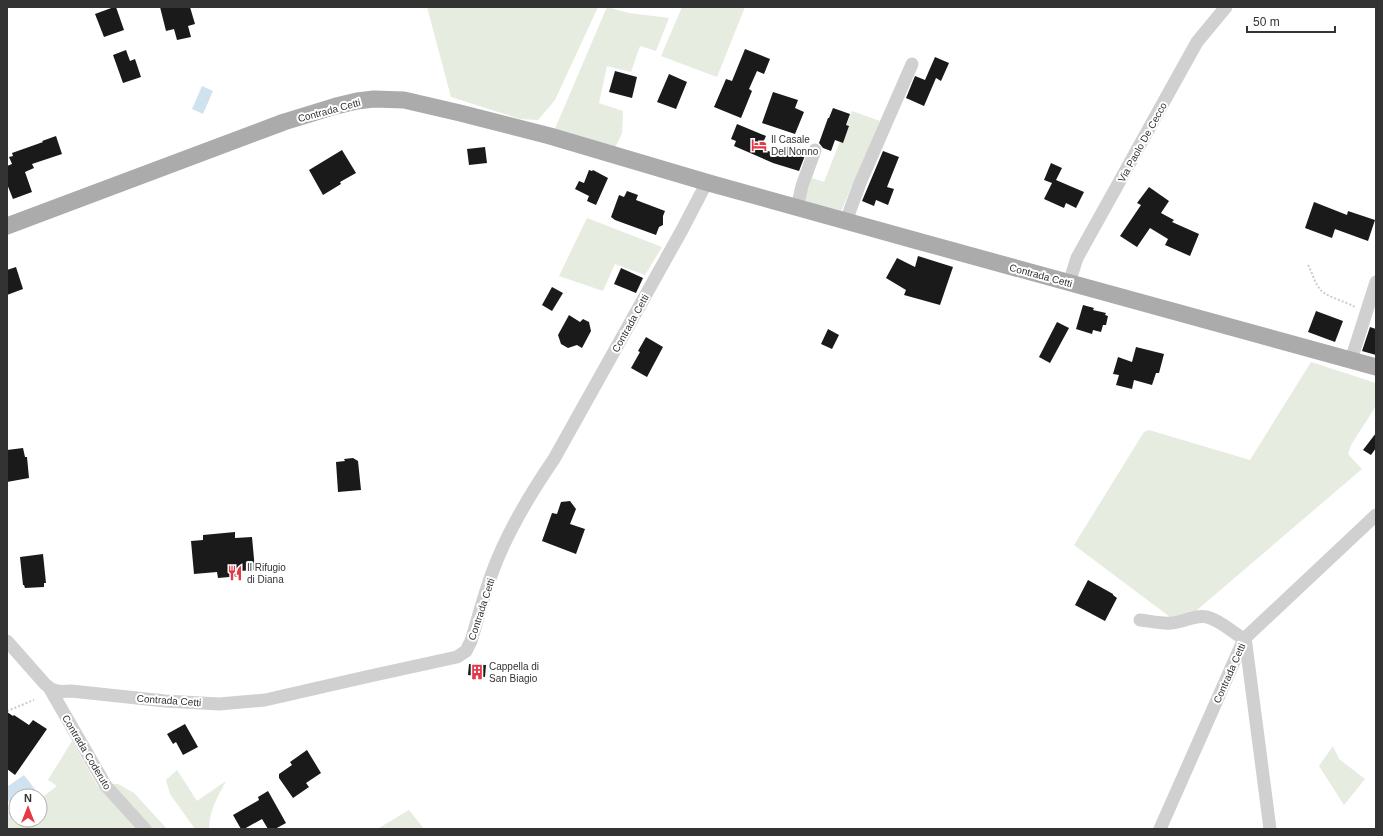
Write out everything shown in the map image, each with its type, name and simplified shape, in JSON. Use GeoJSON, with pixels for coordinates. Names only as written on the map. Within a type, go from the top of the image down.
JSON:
{"type":"FeatureCollection","features":[{"type":"Feature","properties":{"kind":"main road","name":"Contrada Cetti"},"geometry":{"type":"LineString","coordinates":[[7,226],[272,126],[336,106],[358,101],[374,99],[404,100],[550,136],[797,208],[1376,367]]}},
{"type":"Feature","properties":{"kind":"street","name":"Via Paolo De Cecco"},"geometry":{"type":"LineString","coordinates":[[1069,283],[1077,258],[1197,42],[1226,7]]}},
{"type":"Feature","properties":{"kind":"street"},"geometry":{"type":"LineString","coordinates":[[846,221],[860,184],[912,64]]}},
{"type":"Feature","properties":{"kind":"street"},"geometry":{"type":"LineString","coordinates":[[797,208],[802,186],[815,150]]}},
{"type":"Feature","properties":{"kind":"street","name":"Contrada Cetti"},"geometry":{"type":"LineString","coordinates":[[50,689],[59,692],[71,691],[165,701],[213,704],[265,700],[457,657],[466,651],[471,641],[493,572],[511,532],[536,485],[562,445],[682,230],[707,182]]}},
{"type":"Feature","properties":{"kind":"street"},"geometry":{"type":"LineString","coordinates":[[1351,360],[1376,282]]}},
{"type":"Feature","properties":{"kind":"street","name":"Contrada Cetti"},"geometry":{"type":"LineString","coordinates":[[1160,829],[1245,638],[1376,515]]}},
{"type":"Feature","properties":{"kind":"street"},"geometry":{"type":"LineString","coordinates":[[1140,620],[1168,624],[1205,616],[1213,619],[1245,638],[1270,829]]}},
{"type":"Feature","properties":{"kind":"street"},"geometry":{"type":"LineString","coordinates":[[7,641],[50,689]]}},
{"type":"Feature","properties":{"kind":"street","name":"Contrada Coderuto"},"geometry":{"type":"LineString","coordinates":[[50,689],[106,786],[145,829]]}},
{"type":"Feature","properties":{"kind":"path"},"geometry":{"type":"LineString","coordinates":[[1308,265],[1321,291],[1324,294],[1355,306],[1361,316],[1362,324]]}},
{"type":"Feature","properties":{"kind":"path"},"geometry":{"type":"LineString","coordinates":[[7,711],[34,700]]}},
{"type":"Feature","properties":{"kind":"shaded area"},"geometry":{"type":"Polygon","coordinates":[[[427,7],[598,7],[555,100],[538,120],[520,119],[451,97],[427,7]]]}},
{"type":"Feature","properties":{"kind":"shaded area"},"geometry":{"type":"Polygon","coordinates":[[[607,7],[629,13],[669,18],[656,51],[640,46],[631,72],[607,66],[599,103],[623,111],[622,133],[614,150],[554,131],[607,7]]]}},
{"type":"Feature","properties":{"kind":"shaded area"},"geometry":{"type":"Polygon","coordinates":[[[682,7],[745,7],[717,77],[661,56],[682,7]]]}},
{"type":"Feature","properties":{"kind":"shaded area"},"geometry":{"type":"Polygon","coordinates":[[[852,111],[880,121],[840,214],[802,204],[812,178],[824,182],[852,111]]]}},
{"type":"Feature","properties":{"kind":"shaded area"},"geometry":{"type":"Polygon","coordinates":[[[587,218],[662,247],[645,275],[615,264],[603,291],[559,276],[587,218]]]}},
{"type":"Feature","properties":{"kind":"shaded area"},"geometry":{"type":"Polygon","coordinates":[[[1311,362],[1376,383],[1376,406],[1351,445],[1348,454],[1362,469],[1197,610],[1174,620],[1074,545],[1144,432],[1149,430],[1250,460],[1311,362]]]}},
{"type":"Feature","properties":{"kind":"shaded area"},"geometry":{"type":"Polygon","coordinates":[[[72,741],[97,785],[137,829],[7,829],[7,810],[8,828],[48,828],[48,793],[57,786],[48,780],[72,741]]]}},
{"type":"Feature","properties":{"kind":"shaded area"},"geometry":{"type":"Polygon","coordinates":[[[1333,746],[1339,759],[1365,779],[1344,805],[1319,766],[1333,746]]]}},
{"type":"Feature","properties":{"kind":"shaded area"},"geometry":{"type":"Polygon","coordinates":[[[177,770],[197,801],[226,781],[212,810],[209,829],[195,829],[170,794],[166,780],[177,770]]]}},
{"type":"Feature","properties":{"kind":"shaded area"},"geometry":{"type":"Polygon","coordinates":[[[108,784],[118,784],[134,793],[167,829],[148,829],[108,784]]]}},
{"type":"Feature","properties":{"kind":"shaded area"},"geometry":{"type":"Polygon","coordinates":[[[409,810],[424,829],[379,828],[409,810]]]}},
{"type":"Feature","properties":{"kind":"water"},"geometry":{"type":"Polygon","coordinates":[[[202,86],[213,91],[203,114],[192,109],[202,86]]]}},
{"type":"Feature","properties":{"kind":"water"},"geometry":{"type":"Polygon","coordinates":[[[24,775],[34,788],[8,788],[8,800],[7,787],[24,775]]]}},
{"type":"Feature","properties":{"kind":"building"},"geometry":{"type":"Polygon","coordinates":[[[116,7],[124,30],[104,37],[95,14],[116,7]]]}},
{"type":"Feature","properties":{"kind":"building"},"geometry":{"type":"Polygon","coordinates":[[[160,7],[190,7],[195,24],[188,26],[191,37],[177,40],[174,29],[166,31],[160,7]]]}},
{"type":"Feature","properties":{"kind":"building"},"geometry":{"type":"Polygon","coordinates":[[[745,49],[770,59],[764,74],[757,71],[749,89],[752,91],[741,118],[714,107],[726,79],[732,81],[745,49]]]}},
{"type":"Feature","properties":{"kind":"building"},"geometry":{"type":"Polygon","coordinates":[[[126,50],[130,61],[135,59],[141,77],[123,83],[113,55],[126,50]]]}},
{"type":"Feature","properties":{"kind":"building"},"geometry":{"type":"Polygon","coordinates":[[[935,57],[949,63],[941,81],[936,78],[924,106],[906,98],[915,76],[925,80],[935,57]]]}},
{"type":"Feature","properties":{"kind":"building"},"geometry":{"type":"Polygon","coordinates":[[[615,71],[637,77],[632,98],[609,92],[615,71]]]}},
{"type":"Feature","properties":{"kind":"building"},"geometry":{"type":"Polygon","coordinates":[[[669,74],[687,82],[676,109],[657,102],[669,74]]]}},
{"type":"Feature","properties":{"kind":"building"},"geometry":{"type":"Polygon","coordinates":[[[773,92],[798,100],[795,108],[804,112],[795,134],[762,123],[773,92]]]}},
{"type":"Feature","properties":{"kind":"building"},"geometry":{"type":"Polygon","coordinates":[[[833,108],[850,114],[846,125],[849,126],[843,143],[835,140],[831,151],[823,148],[819,143],[833,108]]]}},
{"type":"Feature","properties":{"kind":"building"},"geometry":{"type":"Polygon","coordinates":[[[737,124],[766,136],[760,149],[779,154],[781,148],[784,149],[785,146],[806,153],[799,171],[773,163],[734,146],[736,141],[731,139],[737,124]]]}},
{"type":"Feature","properties":{"kind":"building"},"geometry":{"type":"Polygon","coordinates":[[[56,136],[62,154],[32,164],[34,168],[25,172],[32,192],[13,199],[7,184],[7,166],[12,164],[9,157],[13,156],[12,153],[56,136]]]}},
{"type":"Feature","properties":{"kind":"building"},"geometry":{"type":"Polygon","coordinates":[[[485,147],[487,163],[469,165],[467,149],[485,147]]]}},
{"type":"Feature","properties":{"kind":"building"},"geometry":{"type":"Polygon","coordinates":[[[342,150],[356,173],[340,182],[341,184],[323,195],[309,170],[342,150]]]}},
{"type":"Feature","properties":{"kind":"building"},"geometry":{"type":"Polygon","coordinates":[[[883,151],[899,157],[887,187],[894,189],[888,205],[876,200],[874,206],[862,201],[883,151]]]}},
{"type":"Feature","properties":{"kind":"building"},"geometry":{"type":"Polygon","coordinates":[[[1051,163],[1062,168],[1056,180],[1084,192],[1076,208],[1066,203],[1064,208],[1044,199],[1052,183],[1044,180],[1051,163]]]}},
{"type":"Feature","properties":{"kind":"building"},"geometry":{"type":"Polygon","coordinates":[[[589,170],[593,170],[608,178],[596,205],[587,201],[589,196],[575,189],[579,181],[584,183],[589,170]]]}},
{"type":"Feature","properties":{"kind":"building"},"geometry":{"type":"Polygon","coordinates":[[[1149,187],[1169,201],[1161,213],[1174,220],[1172,222],[1199,234],[1190,256],[1165,245],[1168,239],[1150,228],[1137,247],[1120,236],[1141,205],[1137,203],[1149,187]]]}},
{"type":"Feature","properties":{"kind":"building"},"geometry":{"type":"Polygon","coordinates":[[[627,191],[638,195],[636,200],[665,211],[663,216],[663,225],[659,227],[656,235],[615,220],[611,217],[619,195],[624,197],[627,191]]]}},
{"type":"Feature","properties":{"kind":"building"},"geometry":{"type":"Polygon","coordinates":[[[1314,202],[1347,215],[1348,211],[1375,220],[1368,241],[1335,229],[1332,238],[1305,228],[1314,202]]]}},
{"type":"Feature","properties":{"kind":"building"},"geometry":{"type":"Polygon","coordinates":[[[918,256],[953,267],[940,305],[904,295],[906,290],[886,278],[897,258],[915,267],[918,256]]]}},
{"type":"Feature","properties":{"kind":"building"},"geometry":{"type":"Polygon","coordinates":[[[16,267],[23,289],[7,295],[7,270],[16,267]]]}},
{"type":"Feature","properties":{"kind":"building"},"geometry":{"type":"Polygon","coordinates":[[[621,268],[643,278],[636,293],[614,284],[621,268]]]}},
{"type":"Feature","properties":{"kind":"building"},"geometry":{"type":"Polygon","coordinates":[[[552,287],[563,293],[552,311],[542,305],[552,287]]]}},
{"type":"Feature","properties":{"kind":"building"},"geometry":{"type":"Polygon","coordinates":[[[1083,305],[1094,308],[1093,310],[1106,313],[1105,315],[1108,316],[1106,325],[1103,325],[1101,332],[1093,330],[1092,334],[1076,329],[1083,305]]]}},
{"type":"Feature","properties":{"kind":"building"},"geometry":{"type":"Polygon","coordinates":[[[1316,311],[1343,321],[1335,342],[1308,332],[1316,311]]]}},
{"type":"Feature","properties":{"kind":"building"},"geometry":{"type":"Polygon","coordinates":[[[569,315],[580,322],[583,319],[589,322],[591,331],[582,348],[577,345],[568,348],[561,344],[558,335],[569,315]]]}},
{"type":"Feature","properties":{"kind":"building"},"geometry":{"type":"Polygon","coordinates":[[[1057,322],[1069,328],[1050,363],[1039,357],[1057,322]]]}},
{"type":"Feature","properties":{"kind":"building"},"geometry":{"type":"Polygon","coordinates":[[[1370,327],[1376,329],[1376,355],[1362,351],[1370,327]]]}},
{"type":"Feature","properties":{"kind":"building"},"geometry":{"type":"Polygon","coordinates":[[[828,329],[839,335],[832,349],[821,344],[828,329]]]}},
{"type":"Feature","properties":{"kind":"building"},"geometry":{"type":"Polygon","coordinates":[[[646,337],[663,347],[647,377],[631,368],[646,337]]]}},
{"type":"Feature","properties":{"kind":"building"},"geometry":{"type":"Polygon","coordinates":[[[1136,347],[1164,354],[1159,373],[1156,373],[1152,385],[1134,380],[1132,389],[1116,385],[1119,375],[1113,374],[1118,357],[1132,362],[1136,347]]]}},
{"type":"Feature","properties":{"kind":"building"},"geometry":{"type":"Polygon","coordinates":[[[1376,433],[1376,448],[1371,455],[1363,450],[1376,433]]]}},
{"type":"Feature","properties":{"kind":"building"},"geometry":{"type":"Polygon","coordinates":[[[23,448],[25,457],[27,457],[29,478],[7,482],[7,450],[23,448]]]}},
{"type":"Feature","properties":{"kind":"building"},"geometry":{"type":"Polygon","coordinates":[[[353,458],[358,461],[361,490],[338,492],[336,462],[353,458]]]}},
{"type":"Feature","properties":{"kind":"building"},"geometry":{"type":"Polygon","coordinates":[[[570,501],[576,509],[570,524],[585,529],[576,554],[542,541],[552,513],[557,514],[561,502],[570,501]]]}},
{"type":"Feature","properties":{"kind":"building"},"geometry":{"type":"Polygon","coordinates":[[[235,532],[235,538],[252,537],[255,570],[240,571],[241,576],[218,578],[217,572],[194,574],[191,541],[203,540],[203,535],[235,532]]]}},
{"type":"Feature","properties":{"kind":"building"},"geometry":{"type":"Polygon","coordinates":[[[43,554],[46,583],[44,583],[44,587],[25,588],[23,585],[20,557],[43,554]]]}},
{"type":"Feature","properties":{"kind":"building"},"geometry":{"type":"Polygon","coordinates":[[[1088,580],[1113,594],[1117,598],[1105,621],[1075,605],[1088,580]]]}},
{"type":"Feature","properties":{"kind":"building","name":"Cappella di San Biagio"},"geometry":{"type":"Polygon","coordinates":[[[469,664],[486,665],[485,677],[468,675],[469,664]]]}},
{"type":"Feature","properties":{"kind":"building"},"geometry":{"type":"Polygon","coordinates":[[[7,712],[29,725],[33,720],[47,729],[15,775],[7,769],[7,712]]]}},
{"type":"Feature","properties":{"kind":"building"},"geometry":{"type":"Polygon","coordinates":[[[185,724],[198,747],[183,755],[176,742],[173,744],[167,734],[185,724]]]}},
{"type":"Feature","properties":{"kind":"building"},"geometry":{"type":"Polygon","coordinates":[[[307,750],[321,773],[306,783],[309,787],[293,798],[279,778],[279,774],[292,765],[290,762],[307,750]]]}},
{"type":"Feature","properties":{"kind":"building"},"geometry":{"type":"Polygon","coordinates":[[[268,791],[286,823],[275,829],[268,829],[262,819],[244,829],[241,829],[233,815],[259,800],[258,797],[268,791]]]}},
{"type":"Feature","properties":{"kind":"place","name":"Il Casale Del Nonno"},"geometry":{"type":"Point","coordinates":[759,145]}},
{"type":"Feature","properties":{"kind":"place","name":"Il Rifugio di Diana"},"geometry":{"type":"Point","coordinates":[235,573]}},
{"type":"Feature","properties":{"kind":"place","name":"Cappella di San Biagio"},"geometry":{"type":"Point","coordinates":[477,672]}}]}
